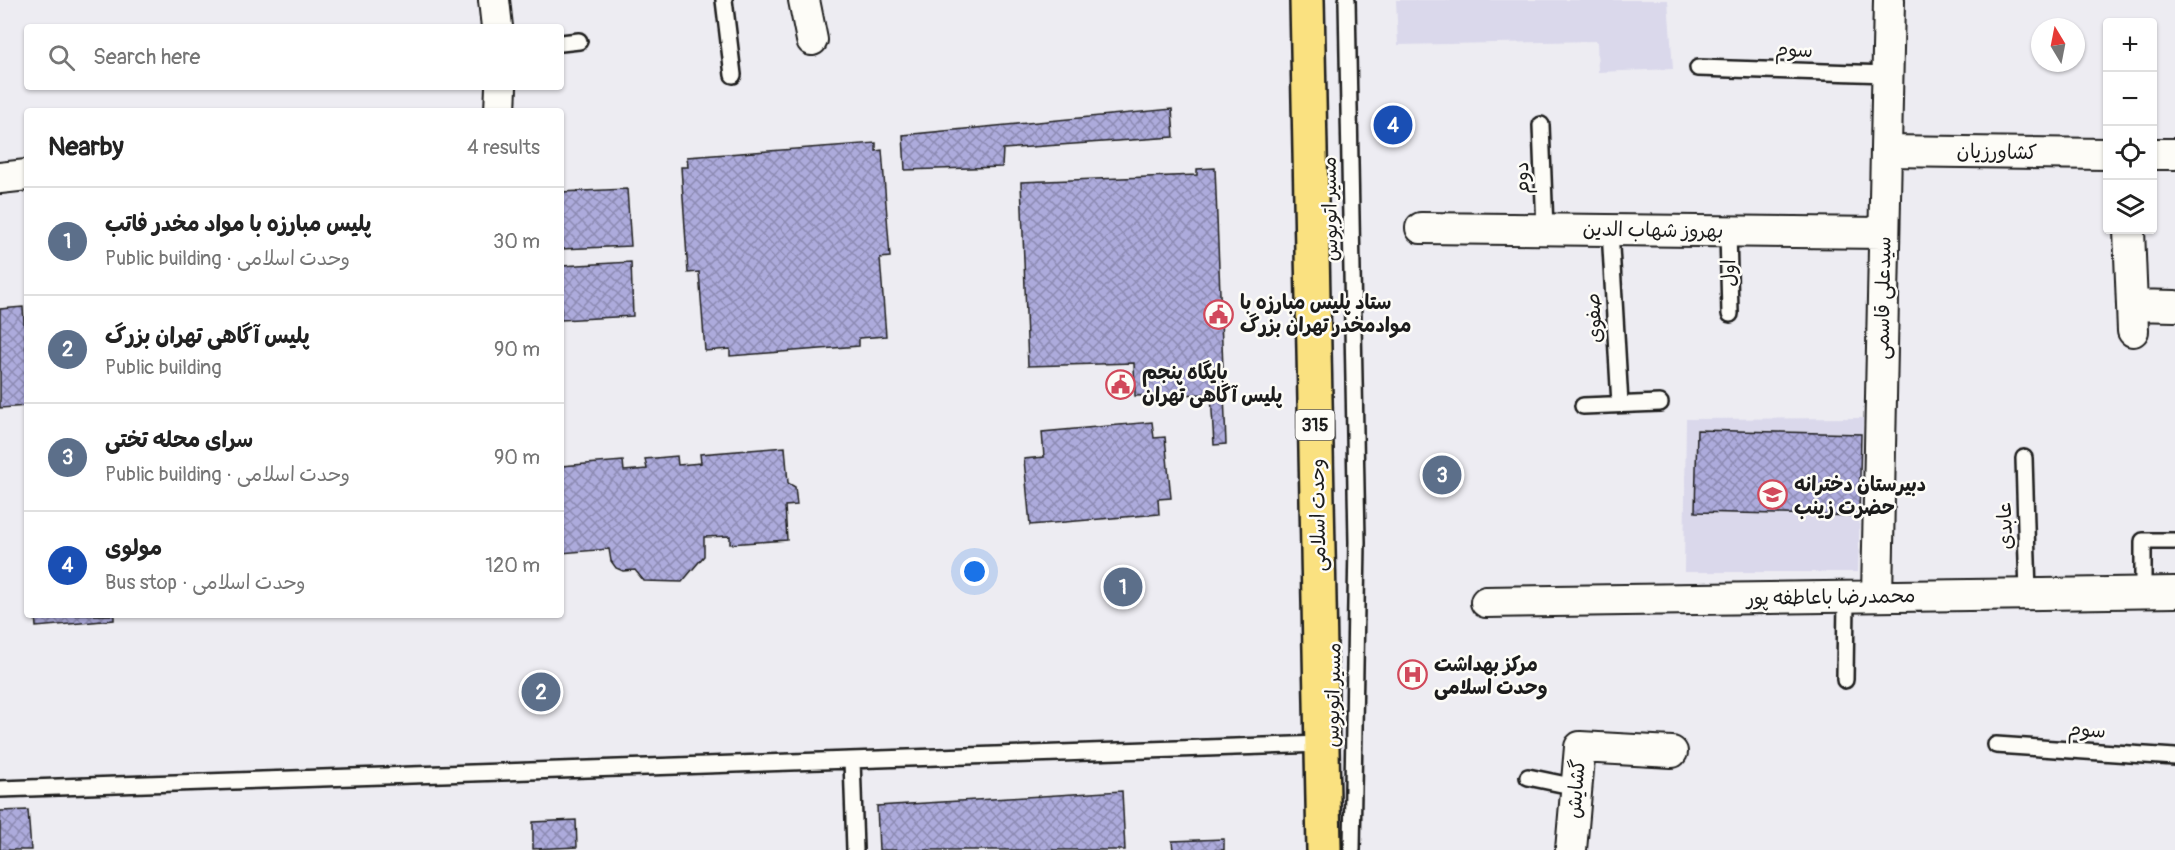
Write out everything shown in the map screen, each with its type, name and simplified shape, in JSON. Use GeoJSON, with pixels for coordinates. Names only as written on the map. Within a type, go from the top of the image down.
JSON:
{"type":"FeatureCollection","features":[{"type":"Feature","properties":{"kind":"main road","name":"وحدت اسلامی"},"geometry":{"type":"LineString","coordinates":[[1307,0],[1324,850]]}},
{"type":"Feature","properties":{"kind":"street"},"geometry":{"type":"LineString","coordinates":[[494,0],[497,24]]}},
{"type":"Feature","properties":{"kind":"street"},"geometry":{"type":"LineString","coordinates":[[804,0],[812,40]]}},
{"type":"Feature","properties":{"kind":"street","name":"سیدعلی قاسمی"},"geometry":{"type":"LineString","coordinates":[[1877,596],[1889,0]]}},
{"type":"Feature","properties":{"kind":"street"},"geometry":{"type":"LineString","coordinates":[[500,108],[501,90]]}},
{"type":"Feature","properties":{"kind":"street","name":"کشاورزیان"},"geometry":{"type":"LineString","coordinates":[[1886,151],[2103,153]]}},
{"type":"Feature","properties":{"kind":"street"},"geometry":{"type":"LineString","coordinates":[[2157,154],[2175,154]]}},
{"type":"Feature","properties":{"kind":"street"},"geometry":{"type":"LineString","coordinates":[[0,178],[24,176]]}},
{"type":"Feature","properties":{"kind":"street","name":"بهروز شهاب الدین"},"geometry":{"type":"LineString","coordinates":[[1422,228],[1884,233]]}},
{"type":"Feature","properties":{"kind":"street"},"geometry":{"type":"LineString","coordinates":[[2129,234],[2133,318],[2175,306]]}},
{"type":"Feature","properties":{"kind":"street","name":"محمدرضا باعاطفه پور"},"geometry":{"type":"LineString","coordinates":[[1486,602],[2175,592]]}},
{"type":"Feature","properties":{"kind":"street","name":"گشایش"},"geometry":{"type":"LineString","coordinates":[[1571,850],[1580,747],[1672,752]]}},
{"type":"Feature","properties":{"kind":"lane"},"geometry":{"type":"LineString","coordinates":[[724,0],[733,75]]}},
{"type":"Feature","properties":{"kind":"lane","name":"مسیر اتوبوس"},"geometry":{"type":"LineString","coordinates":[[1347,0],[1357,543],[1352,850]]}},
{"type":"Feature","properties":{"kind":"lane"},"geometry":{"type":"LineString","coordinates":[[564,42],[579,40]]}},
{"type":"Feature","properties":{"kind":"lane","name":"سوم"},"geometry":{"type":"LineString","coordinates":[[1698,68],[1888,74]]}},
{"type":"Feature","properties":{"kind":"lane","name":"دوم"},"geometry":{"type":"LineString","coordinates":[[1541,125],[1545,229]]}},
{"type":"Feature","properties":{"kind":"lane","name":"صفوی"},"geometry":{"type":"LineString","coordinates":[[1610,230],[1620,404]]}},
{"type":"Feature","properties":{"kind":"lane","name":"اول"},"geometry":{"type":"LineString","coordinates":[[1728,231],[1730,314]]}},
{"type":"Feature","properties":{"kind":"lane"},"geometry":{"type":"LineString","coordinates":[[1583,406],[1660,403]]}},
{"type":"Feature","properties":{"kind":"lane","name":"عابدی"},"geometry":{"type":"LineString","coordinates":[[2024,458],[2028,594]]}},
{"type":"Feature","properties":{"kind":"lane"},"geometry":{"type":"LineString","coordinates":[[2143,592],[2142,541],[2175,541]]}},
{"type":"Feature","properties":{"kind":"lane"},"geometry":{"type":"LineString","coordinates":[[1845,680],[1846,597]]}},
{"type":"Feature","properties":{"kind":"lane"},"geometry":{"type":"LineString","coordinates":[[0,789],[1322,744]]}},
{"type":"Feature","properties":{"kind":"lane","name":"سوم"},"geometry":{"type":"LineString","coordinates":[[1996,745],[2175,757]]}},
{"type":"Feature","properties":{"kind":"lane"},"geometry":{"type":"LineString","coordinates":[[852,760],[855,850]]}},
{"type":"Feature","properties":{"kind":"lane"},"geometry":{"type":"LineString","coordinates":[[1528,777],[1576,787]]}},
{"type":"Feature","properties":{"kind":"shaded area"},"geometry":{"type":"Polygon","coordinates":[[[1396,0],[1668,0],[1673,69],[1598,72],[1597,41],[1398,45],[1396,0]]]}},
{"type":"Feature","properties":{"kind":"shaded area","name":"دبیرستان دخترانه حضرت زینب"},"geometry":{"type":"Polygon","coordinates":[[[1863,418],[1858,572],[1684,572],[1686,419],[1863,418]]]}},
{"type":"Feature","properties":{"kind":"building"},"geometry":{"type":"Polygon","coordinates":[[[1172,109],[1174,137],[1003,149],[1002,167],[905,170],[903,135],[1172,109]]]}},
{"type":"Feature","properties":{"kind":"building"},"geometry":{"type":"Polygon","coordinates":[[[876,143],[876,151],[882,150],[890,257],[880,258],[886,336],[859,338],[859,346],[730,356],[730,349],[705,351],[699,272],[688,273],[681,167],[688,167],[687,157],[876,143]]]}},
{"type":"Feature","properties":{"kind":"building"},"geometry":{"type":"Polygon","coordinates":[[[1215,168],[1226,444],[1214,445],[1211,394],[1135,396],[1134,363],[1028,366],[1021,182],[1197,175],[1197,169],[1215,168]]]}},
{"type":"Feature","properties":{"kind":"building"},"geometry":{"type":"Polygon","coordinates":[[[627,189],[631,246],[564,249],[564,192],[627,189]]]}},
{"type":"Feature","properties":{"kind":"building"},"geometry":{"type":"Polygon","coordinates":[[[631,262],[633,316],[564,320],[564,266],[631,262]]]}},
{"type":"Feature","properties":{"kind":"building"},"geometry":{"type":"Polygon","coordinates":[[[23,307],[24,406],[0,408],[0,309],[23,307]]]}},
{"type":"Feature","properties":{"kind":"building"},"geometry":{"type":"Polygon","coordinates":[[[1152,422],[1154,438],[1165,437],[1171,498],[1158,499],[1159,514],[1030,525],[1024,459],[1044,457],[1042,432],[1152,422]]]}},
{"type":"Feature","properties":{"kind":"building"},"geometry":{"type":"Polygon","coordinates":[[[1697,430],[1861,434],[1859,516],[1695,512],[1697,430]]]}},
{"type":"Feature","properties":{"kind":"building"},"geometry":{"type":"Polygon","coordinates":[[[785,447],[788,483],[795,487],[797,505],[785,506],[787,540],[730,544],[730,536],[704,537],[704,556],[682,582],[644,581],[635,570],[623,571],[616,568],[611,561],[609,549],[564,553],[564,466],[623,461],[624,471],[647,469],[645,459],[677,456],[678,465],[701,463],[700,454],[785,447]]]}},
{"type":"Feature","properties":{"kind":"building"},"geometry":{"type":"Polygon","coordinates":[[[35,618],[114,618],[114,620],[36,627],[35,618]]]}},
{"type":"Feature","properties":{"kind":"building"},"geometry":{"type":"Polygon","coordinates":[[[1122,791],[1125,850],[879,850],[877,806],[1122,791]]]}},
{"type":"Feature","properties":{"kind":"building"},"geometry":{"type":"Polygon","coordinates":[[[28,810],[31,850],[0,850],[0,811],[28,810]]]}},
{"type":"Feature","properties":{"kind":"building"},"geometry":{"type":"Polygon","coordinates":[[[576,820],[577,847],[533,849],[533,822],[576,820]]]}},
{"type":"Feature","properties":{"kind":"building"},"geometry":{"type":"Polygon","coordinates":[[[1224,839],[1224,850],[1173,850],[1172,841],[1224,839]]]}},
{"type":"Feature","properties":{"kind":"place","name":"مولوی"},"geometry":{"type":"Point","coordinates":[1393,125]}},
{"type":"Feature","properties":{"kind":"place","name":"ستاد پلیس مبارزه با موادمخدر تهران بزرگ"},"geometry":{"type":"Point","coordinates":[1219,314]}},
{"type":"Feature","properties":{"kind":"place","name":"پایگاه پنجم پلیس آگاهی تهران"},"geometry":{"type":"Point","coordinates":[1121,384]}},
{"type":"Feature","properties":{"kind":"place","name":"سرای محله تختی"},"geometry":{"type":"Point","coordinates":[1442,475]}},
{"type":"Feature","properties":{"kind":"place","name":"دبیرستان دخترانه حضرت زینب"},"geometry":{"type":"Point","coordinates":[1773,495]}},
{"type":"Feature","properties":{"kind":"place","name":"پلیس مبارزه با مواد مخدر فاتب"},"geometry":{"type":"Point","coordinates":[1123,587]}},
{"type":"Feature","properties":{"kind":"place","name":"مرکز بهداشت وحدت اسلامی"},"geometry":{"type":"Point","coordinates":[1413,675]}},
{"type":"Feature","properties":{"kind":"place","name":"پلیس آگاهی تهران بزرگ"},"geometry":{"type":"Point","coordinates":[541,692]}}]}
